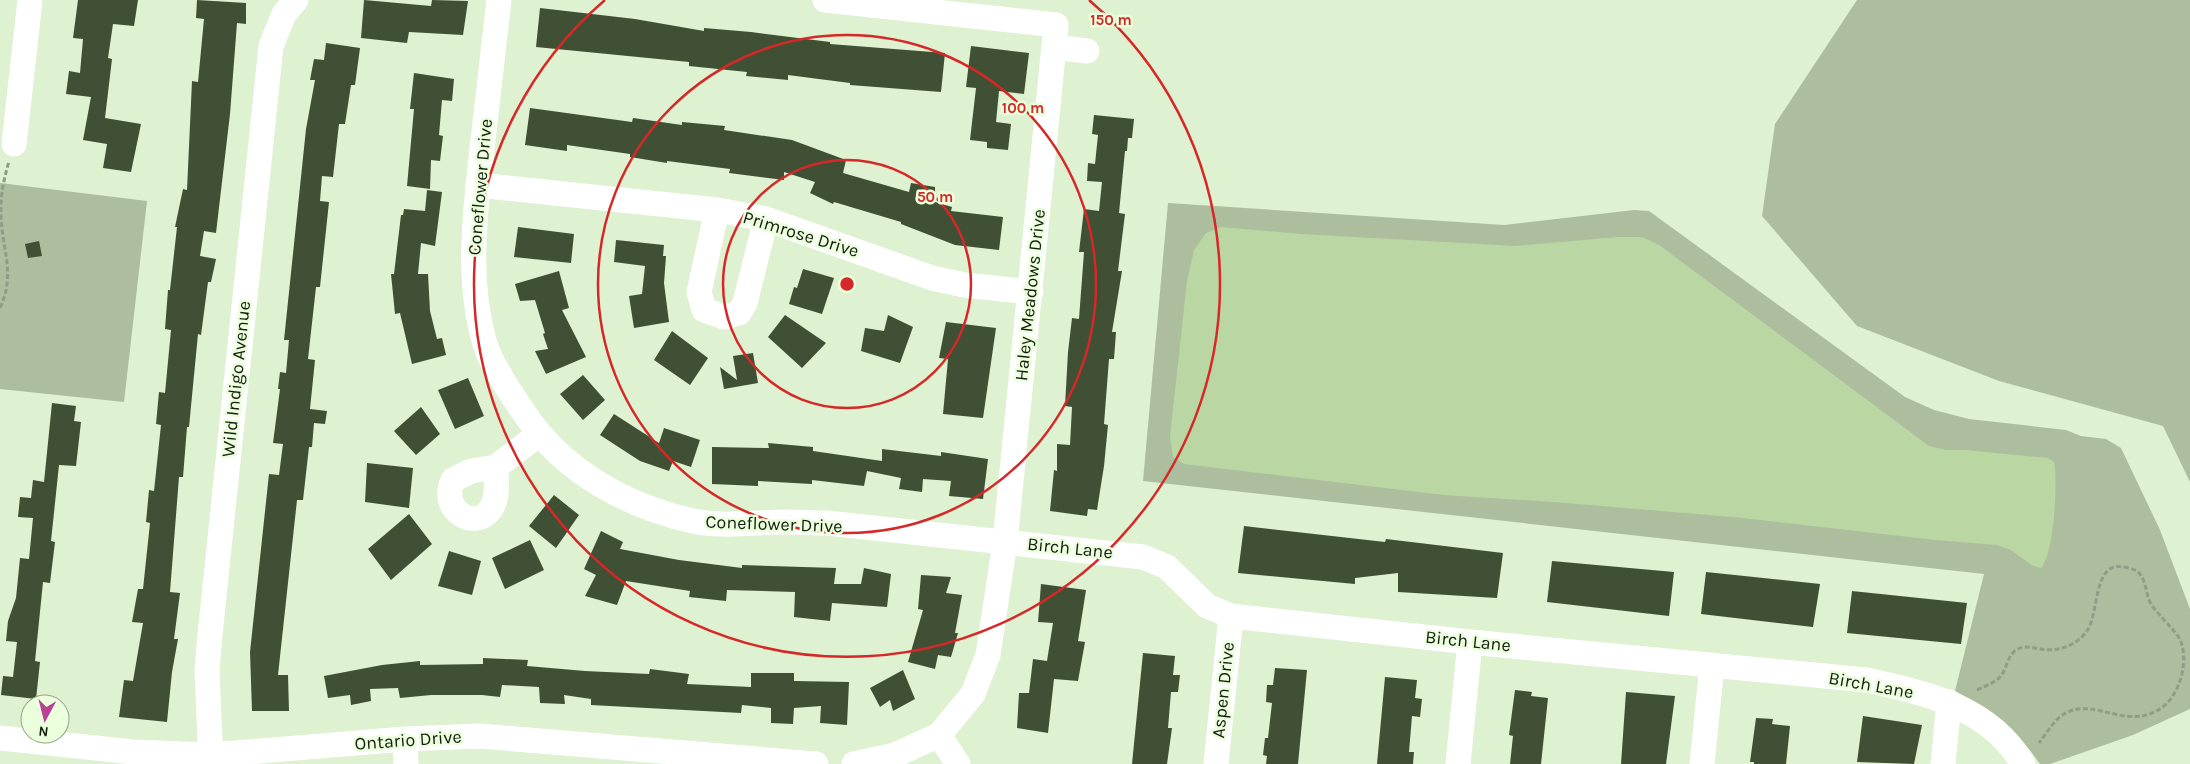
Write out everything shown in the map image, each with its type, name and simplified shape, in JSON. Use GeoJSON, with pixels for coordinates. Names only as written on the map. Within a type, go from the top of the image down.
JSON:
{"type":"FeatureCollection","features":[{"type":"Feature","properties":{"kind":"street"},"geometry":{"type":"LineString","coordinates":[[14,144],[30,0]]}},
{"type":"Feature","properties":{"kind":"street","name":"Wild Indigo Avenue"},"geometry":{"type":"LineString","coordinates":[[211,759],[207,670],[209,644],[271,46],[284,14],[296,0]]}},
{"type":"Feature","properties":{"kind":"street","name":"Coneflower Drive"},"geometry":{"type":"LineString","coordinates":[[499,0],[472,248],[476,302],[485,346],[510,393],[539,434],[566,461],[599,484],[641,506],[689,521],[725,525],[784,522],[827,523],[1006,542]]}},
{"type":"Feature","properties":{"kind":"street"},"geometry":{"type":"LineString","coordinates":[[825,0],[1055,36],[1086,51]]}},
{"type":"Feature","properties":{"kind":"street","name":"Haley Meadows Drive"},"geometry":{"type":"LineString","coordinates":[[1006,542],[1055,36]]}},
{"type":"Feature","properties":{"kind":"street","name":"Primrose Drive"},"geometry":{"type":"LineString","coordinates":[[478,185],[717,210],[766,220],[932,278],[964,285],[1030,292]]}},
{"type":"Feature","properties":{"kind":"street"},"geometry":{"type":"LineString","coordinates":[[717,210],[699,292],[704,310],[724,317],[738,313],[745,303],[766,220]]}},
{"type":"Feature","properties":{"kind":"street"},"geometry":{"type":"LineString","coordinates":[[496,467],[539,434]]}},
{"type":"Feature","properties":{"kind":"street"},"geometry":{"type":"LineString","coordinates":[[854,764],[895,754],[939,735],[972,694],[988,656],[1006,542]]}},
{"type":"Feature","properties":{"kind":"street","name":"Birch Lane"},"geometry":{"type":"LineString","coordinates":[[1006,542],[1144,557],[1167,567],[1207,606],[1231,616],[1470,642],[1866,680],[1904,688],[1949,702],[1990,725],[2014,748],[2023,764]]}},
{"type":"Feature","properties":{"kind":"street","name":"Aspen Drive"},"geometry":{"type":"LineString","coordinates":[[1216,764],[1231,616]]}},
{"type":"Feature","properties":{"kind":"street"},"geometry":{"type":"LineString","coordinates":[[1458,764],[1470,642]]}},
{"type":"Feature","properties":{"kind":"street"},"geometry":{"type":"LineString","coordinates":[[1702,764],[1712,665]]}},
{"type":"Feature","properties":{"kind":"street"},"geometry":{"type":"LineString","coordinates":[[1943,764],[1949,702]]}},
{"type":"Feature","properties":{"kind":"street"},"geometry":{"type":"LineString","coordinates":[[939,735],[958,764]]}},
{"type":"Feature","properties":{"kind":"street","name":"Ontario Drive"},"geometry":{"type":"LineString","coordinates":[[0,738],[211,759],[404,739],[489,736],[816,764]]}},
{"type":"Feature","properties":{"kind":"street"},"geometry":{"type":"LineString","coordinates":[[404,739],[406,764]]}},
{"type":"Feature","properties":{"kind":"path"},"geometry":{"type":"LineString","coordinates":[[0,308],[7,292],[9,277],[1,218],[1,196],[14,144]]}},
{"type":"Feature","properties":{"kind":"path"},"geometry":{"type":"LineString","coordinates":[[1977,690],[2001,676],[2010,656],[2018,648],[2028,646],[2052,651],[2065,648],[2080,639],[2090,624],[2104,573],[2113,567],[2123,566],[2134,569],[2142,576],[2151,605],[2178,636],[2182,645],[2183,671],[2177,690],[2165,704],[2148,715],[2128,717],[2086,708],[2074,710],[2062,715],[2039,743]]}},
{"type":"Feature","properties":{"kind":"shaded area"},"geometry":{"type":"Polygon","coordinates":[[[1857,0],[2190,0],[2190,482],[2163,426],[1999,381],[1857,326],[1762,216],[1775,124],[1857,0]]]}},
{"type":"Feature","properties":{"kind":"shaded area"},"geometry":{"type":"Polygon","coordinates":[[[0,183],[147,201],[124,402],[0,389],[0,183]]]}},
{"type":"Feature","properties":{"kind":"shaded area"},"geometry":{"type":"Polygon","coordinates":[[[1168,203],[1504,225],[1634,210],[1649,211],[1905,397],[1934,410],[1969,419],[2066,430],[2081,436],[2106,439],[2121,448],[2160,530],[2190,609],[2190,709],[2133,735],[2050,764],[2040,764],[2022,741],[1992,713],[1955,691],[1984,574],[1143,481],[1168,203]]]}},
{"type":"Feature","properties":{"kind":"shaded area"},"geometry":{"type":"Polygon","coordinates":[[[1221,227],[1301,234],[1515,246],[1618,237],[1642,237],[1659,245],[1929,446],[1946,450],[2048,458],[2054,462],[2054,517],[2045,560],[2041,568],[2033,566],[2011,550],[1997,545],[1935,540],[1733,517],[1444,495],[1184,464],[1173,457],[1170,437],[1187,281],[1194,250],[1206,233],[1221,227]]]}},
{"type":"Feature","properties":{"kind":"building"},"geometry":{"type":"Polygon","coordinates":[[[78,0],[138,0],[134,26],[113,24],[108,58],[112,59],[105,118],[141,124],[131,172],[103,168],[107,144],[83,140],[91,97],[66,94],[69,71],[80,73],[83,39],[73,38],[78,0]]]}},
{"type":"Feature","properties":{"kind":"building"},"geometry":{"type":"Polygon","coordinates":[[[197,0],[246,3],[246,24],[237,23],[230,114],[216,233],[204,231],[200,256],[216,259],[211,282],[208,282],[201,335],[198,334],[183,477],[179,477],[170,592],[180,593],[174,639],[178,639],[172,672],[167,722],[119,717],[124,680],[133,681],[143,623],[132,622],[138,589],[143,589],[150,523],[146,522],[149,490],[154,491],[161,425],[156,424],[159,392],[165,393],[171,330],[165,329],[168,290],[170,290],[177,227],[175,227],[183,189],[187,190],[192,81],[198,82],[204,19],[196,18],[197,0]]]}},
{"type":"Feature","properties":{"kind":"building"},"geometry":{"type":"Polygon","coordinates":[[[364,0],[431,6],[432,0],[468,1],[463,35],[409,32],[407,43],[361,38],[364,0]]]}},
{"type":"Feature","properties":{"kind":"building"},"geometry":{"type":"Polygon","coordinates":[[[540,8],[635,19],[704,31],[704,28],[751,32],[830,42],[830,44],[945,53],[941,92],[850,85],[850,83],[788,75],[788,80],[746,76],[747,72],[689,66],[689,62],[536,47],[540,8]]]}},
{"type":"Feature","properties":{"kind":"building"},"geometry":{"type":"Polygon","coordinates":[[[326,43],[360,48],[355,85],[351,85],[345,124],[339,124],[333,177],[322,176],[320,201],[329,202],[320,287],[316,287],[308,359],[315,360],[310,409],[327,411],[325,424],[314,423],[312,447],[309,447],[303,500],[297,500],[278,675],[288,675],[289,711],[252,711],[250,652],[269,474],[279,475],[283,444],[273,443],[280,389],[278,389],[280,372],[286,373],[289,340],[284,340],[306,129],[315,80],[310,80],[314,59],[324,60],[326,43]]]}},
{"type":"Feature","properties":{"kind":"building"},"geometry":{"type":"Polygon","coordinates":[[[971,46],[1029,53],[1024,94],[999,91],[996,122],[1011,124],[1008,150],[987,148],[987,142],[970,140],[976,88],[966,87],[971,46]]]}},
{"type":"Feature","properties":{"kind":"building"},"geometry":{"type":"Polygon","coordinates":[[[414,73],[454,79],[452,101],[442,100],[439,135],[443,136],[440,161],[431,160],[430,189],[407,186],[414,109],[410,109],[414,73]]]}},
{"type":"Feature","properties":{"kind":"building"},"geometry":{"type":"Polygon","coordinates":[[[530,108],[632,122],[633,118],[682,125],[682,122],[725,126],[724,130],[792,140],[846,160],[843,173],[909,192],[911,183],[935,187],[935,202],[952,207],[951,211],[1003,217],[999,250],[955,245],[901,224],[901,222],[834,202],[833,204],[810,193],[815,182],[784,172],[784,180],[729,173],[730,169],[667,161],[667,163],[630,157],[630,154],[567,145],[567,151],[525,145],[530,108]]]}},
{"type":"Feature","properties":{"kind":"building"},"geometry":{"type":"Polygon","coordinates":[[[1094,115],[1134,119],[1132,138],[1128,138],[1127,151],[1125,151],[1119,213],[1125,214],[1118,271],[1122,271],[1112,332],[1116,332],[1114,359],[1109,359],[1104,424],[1108,425],[1104,466],[1097,510],[1088,509],[1087,516],[1050,511],[1054,470],[1057,471],[1057,444],[1070,445],[1072,407],[1065,406],[1068,352],[1072,318],[1079,319],[1084,252],[1079,252],[1084,209],[1099,211],[1102,182],[1087,181],[1088,163],[1095,164],[1098,135],[1092,134],[1094,115]]]}},
{"type":"Feature","properties":{"kind":"building"},"geometry":{"type":"Polygon","coordinates":[[[427,190],[442,192],[435,246],[421,243],[418,274],[428,274],[430,311],[437,339],[442,338],[446,355],[412,364],[400,313],[395,314],[391,274],[394,274],[401,215],[403,215],[404,209],[425,211],[427,190]]]}},
{"type":"Feature","properties":{"kind":"building"},"geometry":{"type":"Polygon","coordinates":[[[518,227],[574,234],[571,263],[514,257],[518,227]]]}},
{"type":"Feature","properties":{"kind":"building"},"geometry":{"type":"Polygon","coordinates":[[[616,240],[664,245],[663,256],[666,256],[664,283],[669,322],[634,328],[629,296],[642,294],[645,266],[614,262],[616,240]]]}},
{"type":"Feature","properties":{"kind":"building"},"geometry":{"type":"Polygon","coordinates":[[[39,241],[42,256],[28,258],[25,244],[39,241]]]}},
{"type":"Feature","properties":{"kind":"building"},"geometry":{"type":"Polygon","coordinates":[[[803,269],[834,278],[822,314],[789,304],[794,287],[797,288],[803,269]]]}},
{"type":"Feature","properties":{"kind":"building"},"geometry":{"type":"Polygon","coordinates":[[[559,271],[569,308],[562,310],[586,357],[546,374],[535,351],[548,349],[535,300],[520,301],[515,284],[559,271]]]}},
{"type":"Feature","properties":{"kind":"building"},"geometry":{"type":"Polygon","coordinates":[[[785,315],[826,343],[802,368],[768,337],[785,315]]]}},
{"type":"Feature","properties":{"kind":"building"},"geometry":{"type":"Polygon","coordinates":[[[888,315],[913,327],[900,363],[861,351],[865,328],[884,331],[888,315]]]}},
{"type":"Feature","properties":{"kind":"building"},"geometry":{"type":"Polygon","coordinates":[[[946,322],[996,328],[983,418],[943,414],[948,359],[939,358],[946,322]]]}},
{"type":"Feature","properties":{"kind":"building"},"geometry":{"type":"Polygon","coordinates":[[[672,331],[708,358],[690,385],[654,360],[672,331]]]}},
{"type":"Feature","properties":{"kind":"building"},"geometry":{"type":"Polygon","coordinates":[[[753,353],[758,383],[724,389],[720,367],[737,380],[733,356],[753,353]]]}},
{"type":"Feature","properties":{"kind":"building"},"geometry":{"type":"Polygon","coordinates":[[[583,375],[605,400],[583,420],[560,394],[583,375]]]}},
{"type":"Feature","properties":{"kind":"building"},"geometry":{"type":"Polygon","coordinates":[[[468,378],[484,416],[455,429],[438,390],[468,378]]]}},
{"type":"Feature","properties":{"kind":"building"},"geometry":{"type":"Polygon","coordinates":[[[52,403],[76,406],[74,421],[81,422],[76,466],[59,465],[51,541],[55,542],[50,583],[43,582],[35,661],[40,662],[37,694],[20,694],[20,697],[1,695],[3,676],[13,677],[17,642],[6,641],[8,621],[16,598],[20,558],[29,559],[33,518],[18,517],[20,497],[31,498],[33,480],[44,482],[52,403]]]}},
{"type":"Feature","properties":{"kind":"building"},"geometry":{"type":"Polygon","coordinates":[[[421,407],[440,434],[416,455],[394,431],[421,407]]]}},
{"type":"Feature","properties":{"kind":"building"},"geometry":{"type":"Polygon","coordinates":[[[614,414],[659,443],[664,428],[700,440],[691,467],[673,461],[669,471],[640,461],[600,435],[614,414]]]}},
{"type":"Feature","properties":{"kind":"building"},"geometry":{"type":"Polygon","coordinates":[[[768,443],[813,447],[813,451],[882,461],[882,449],[941,456],[941,452],[988,459],[983,499],[949,496],[951,481],[923,479],[922,492],[899,489],[901,478],[867,471],[864,486],[812,480],[812,484],[758,481],[758,486],[712,484],[712,447],[769,448],[768,443]]]}},
{"type":"Feature","properties":{"kind":"building"},"geometry":{"type":"Polygon","coordinates":[[[367,463],[413,468],[409,508],[365,502],[367,463]]]}},
{"type":"Feature","properties":{"kind":"building"},"geometry":{"type":"Polygon","coordinates":[[[554,495],[579,515],[556,548],[529,526],[554,495]]]}},
{"type":"Feature","properties":{"kind":"building"},"geometry":{"type":"Polygon","coordinates":[[[409,514],[432,544],[391,580],[368,549],[409,514]]]}},
{"type":"Feature","properties":{"kind":"building"},"geometry":{"type":"Polygon","coordinates":[[[1244,526],[1385,542],[1386,539],[1503,553],[1497,598],[1398,592],[1398,573],[1355,578],[1355,584],[1238,573],[1244,526]]]}},
{"type":"Feature","properties":{"kind":"building"},"geometry":{"type":"Polygon","coordinates":[[[601,531],[623,542],[620,549],[679,560],[742,568],[742,565],[836,568],[834,584],[861,584],[864,568],[891,574],[887,607],[832,603],[830,621],[794,617],[795,592],[727,590],[726,601],[689,597],[690,591],[626,581],[617,605],[585,596],[596,575],[584,569],[601,531]]]}},
{"type":"Feature","properties":{"kind":"building"},"geometry":{"type":"Polygon","coordinates":[[[530,540],[544,570],[505,589],[492,558],[530,540]]]}},
{"type":"Feature","properties":{"kind":"building"},"geometry":{"type":"Polygon","coordinates":[[[449,551],[481,561],[472,595],[438,586],[449,551]]]}},
{"type":"Feature","properties":{"kind":"building"},"geometry":{"type":"Polygon","coordinates":[[[1552,561],[1674,572],[1669,616],[1547,602],[1552,561]]]}},
{"type":"Feature","properties":{"kind":"building"},"geometry":{"type":"Polygon","coordinates":[[[1706,572],[1820,584],[1813,627],[1701,614],[1706,572]]]}},
{"type":"Feature","properties":{"kind":"building"},"geometry":{"type":"Polygon","coordinates":[[[921,575],[951,577],[946,593],[962,595],[955,633],[958,633],[951,657],[938,655],[935,669],[908,662],[923,610],[918,609],[921,575]]]}},
{"type":"Feature","properties":{"kind":"building"},"geometry":{"type":"Polygon","coordinates":[[[1041,584],[1086,590],[1078,641],[1085,642],[1078,681],[1054,679],[1048,733],[1017,728],[1019,693],[1029,693],[1033,659],[1047,661],[1053,623],[1038,622],[1041,584]]]}},
{"type":"Feature","properties":{"kind":"building"},"geometry":{"type":"Polygon","coordinates":[[[1852,591],[1967,603],[1961,644],[1847,633],[1852,591]]]}},
{"type":"Feature","properties":{"kind":"building"},"geometry":{"type":"Polygon","coordinates":[[[1143,653],[1175,656],[1173,675],[1180,675],[1178,692],[1171,692],[1168,728],[1172,728],[1167,764],[1132,764],[1143,653]]]}},
{"type":"Feature","properties":{"kind":"building"},"geometry":{"type":"Polygon","coordinates":[[[483,658],[528,660],[527,666],[585,671],[649,674],[650,669],[689,674],[687,684],[751,687],[751,673],[794,673],[794,681],[849,682],[847,725],[820,723],[821,706],[794,708],[793,724],[771,723],[771,708],[742,705],[741,713],[591,705],[591,699],[564,695],[565,704],[540,703],[539,687],[502,685],[500,697],[431,695],[400,698],[398,688],[370,689],[371,701],[351,705],[350,695],[328,698],[324,676],[382,665],[420,661],[420,665],[483,664],[483,658]]]}},
{"type":"Feature","properties":{"kind":"building"},"geometry":{"type":"Polygon","coordinates":[[[1275,668],[1307,670],[1298,764],[1266,764],[1267,756],[1263,755],[1265,738],[1268,738],[1272,703],[1266,702],[1267,685],[1273,685],[1275,668]]]}},
{"type":"Feature","properties":{"kind":"building"},"geometry":{"type":"Polygon","coordinates":[[[903,670],[915,699],[893,711],[890,700],[880,707],[870,688],[903,670]]]}},
{"type":"Feature","properties":{"kind":"building"},"geometry":{"type":"Polygon","coordinates":[[[1385,677],[1417,680],[1415,698],[1422,699],[1420,717],[1412,716],[1409,752],[1414,752],[1413,764],[1377,764],[1385,677]]]}},
{"type":"Feature","properties":{"kind":"building"},"geometry":{"type":"Polygon","coordinates":[[[1515,690],[1532,692],[1531,696],[1548,698],[1541,764],[1510,764],[1513,736],[1509,735],[1515,690]]]}},
{"type":"Feature","properties":{"kind":"building"},"geometry":{"type":"Polygon","coordinates":[[[1626,692],[1675,696],[1666,764],[1621,764],[1626,692]]]}},
{"type":"Feature","properties":{"kind":"building"},"geometry":{"type":"Polygon","coordinates":[[[1863,716],[1922,725],[1914,764],[1857,762],[1863,716]]]}},
{"type":"Feature","properties":{"kind":"building"},"geometry":{"type":"Polygon","coordinates":[[[1756,718],[1773,719],[1772,724],[1790,726],[1786,764],[1754,764],[1754,762],[1750,762],[1756,718]]]}}]}
